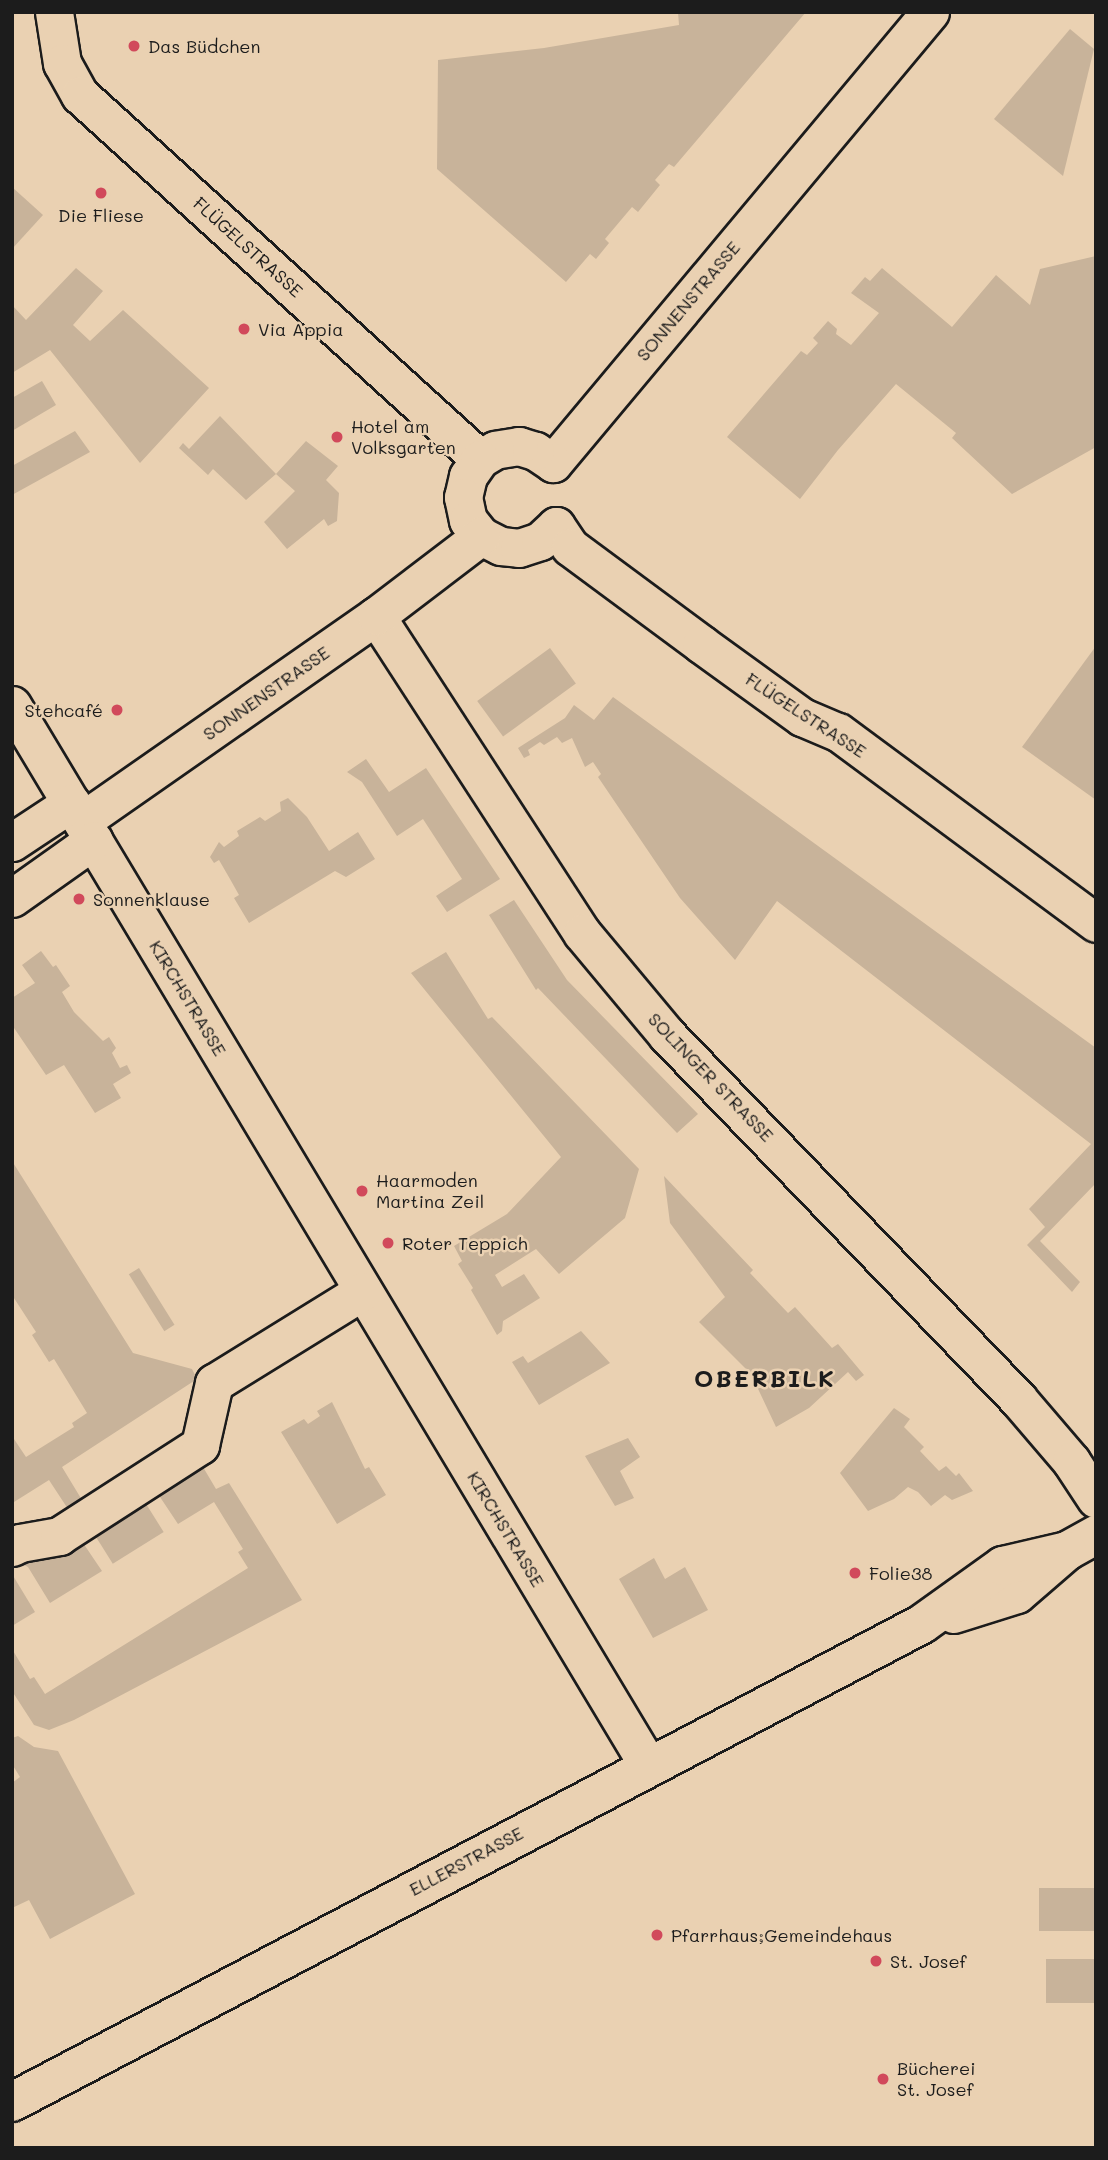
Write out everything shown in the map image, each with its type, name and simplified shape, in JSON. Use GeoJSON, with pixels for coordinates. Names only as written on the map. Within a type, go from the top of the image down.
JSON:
{"type":"FeatureCollection","features":[{"type":"Feature","properties":{"kind":"street","name":"FLÜGELSTRASSE"},"geometry":{"type":"LineString","coordinates":[[54,12],[62,63],[80,95],[480,459]]}},
{"type":"Feature","properties":{"kind":"street","name":"SONNENSTRASSE"},"geometry":{"type":"LineString","coordinates":[[480,459],[495,450],[519,446],[535,451],[553,463],[930,12]]}},
{"type":"Feature","properties":{"kind":"street"},"geometry":{"type":"LineString","coordinates":[[480,459],[468,476],[463,497],[468,520],[481,536]]}},
{"type":"Feature","properties":{"kind":"street","name":"FLÜGELSTRASSE"},"geometry":{"type":"LineString","coordinates":[[481,536],[501,546],[519,548],[540,541],[556,526],[570,547],[701,644],[802,717],[838,732],[1096,923]]}},
{"type":"Feature","properties":{"kind":"street","name":"SONNENSTRASSE"},"geometry":{"type":"LineString","coordinates":[[12,898],[82,821],[376,616],[481,536]]}},
{"type":"Feature","properties":{"kind":"street","name":"SOLINGER STRASSE"},"geometry":{"type":"LineString","coordinates":[[376,616],[582,933],[667,1035],[1018,1399],[1071,1461],[1096,1499]]}},
{"type":"Feature","properties":{"kind":"street","name":"KIRCHSTRASSE"},"geometry":{"type":"LineString","coordinates":[[12,705],[649,1767]]}},
{"type":"Feature","properties":{"kind":"street","name":"SONNENSTRASSE"},"geometry":{"type":"LineString","coordinates":[[12,842],[82,821]]}},
{"type":"Feature","properties":{"kind":"street"},"geometry":{"type":"LineString","coordinates":[[15,1540],[59,1536],[200,1445],[214,1383],[363,1291]]}},
{"type":"Feature","properties":{"kind":"street","name":"ELLERSTRASSE"},"geometry":{"type":"LineString","coordinates":[[12,2102],[922,1624],[1003,1566],[1081,1543]]}},
{"type":"Feature","properties":{"kind":"shaded area"},"geometry":{"type":"Polygon","coordinates":[[[678,12],[806,12],[674,167],[669,164],[655,180],[660,185],[638,212],[632,207],[605,239],[609,243],[596,259],[590,254],[566,282],[437,169],[438,60],[544,48],[679,25],[678,12]]]}},
{"type":"Feature","properties":{"kind":"shaded area"},"geometry":{"type":"Polygon","coordinates":[[[1070,29],[1094,49],[1063,176],[994,119],[1070,29]]]}},
{"type":"Feature","properties":{"kind":"shaded area"},"geometry":{"type":"Polygon","coordinates":[[[12,187],[43,215],[12,249],[12,187]]]}},
{"type":"Feature","properties":{"kind":"shaded area"},"geometry":{"type":"Polygon","coordinates":[[[1096,256],[1096,447],[1012,494],[952,438],[956,433],[896,384],[838,450],[800,499],[727,437],[801,351],[807,355],[818,343],[813,338],[828,321],[837,329],[836,334],[851,345],[879,313],[851,293],[865,277],[870,281],[882,268],[952,327],[996,275],[1030,305],[1040,269],[1096,256]]]}},
{"type":"Feature","properties":{"kind":"shaded area"},"geometry":{"type":"Polygon","coordinates":[[[76,268],[103,291],[73,325],[90,341],[123,310],[209,388],[140,463],[50,350],[12,373],[12,305],[26,320],[76,268]]]}},
{"type":"Feature","properties":{"kind":"shaded area"},"geometry":{"type":"Polygon","coordinates":[[[42,381],[56,405],[12,431],[12,398],[42,381]]]}},
{"type":"Feature","properties":{"kind":"shaded area"},"geometry":{"type":"Polygon","coordinates":[[[220,416],[276,474],[246,500],[213,469],[208,475],[179,448],[183,443],[189,449],[220,416]]]}},
{"type":"Feature","properties":{"kind":"shaded area"},"geometry":{"type":"Polygon","coordinates":[[[75,431],[90,452],[12,495],[12,466],[75,431]]]}},
{"type":"Feature","properties":{"kind":"shaded area"},"geometry":{"type":"Polygon","coordinates":[[[306,441],[338,466],[326,480],[339,493],[337,521],[328,526],[324,519],[287,549],[264,522],[295,491],[276,474],[306,441]]]}},
{"type":"Feature","properties":{"kind":"shaded area"},"geometry":{"type":"Polygon","coordinates":[[[1096,646],[1096,800],[1022,747],[1096,646]]]}},
{"type":"Feature","properties":{"kind":"shaded area"},"geometry":{"type":"Polygon","coordinates":[[[550,648],[576,684],[503,736],[477,701],[550,648]]]}},
{"type":"Feature","properties":{"kind":"shaded area"},"geometry":{"type":"Polygon","coordinates":[[[613,697],[1096,1048],[1096,1183],[1040,1241],[1080,1282],[1072,1292],[1027,1245],[1045,1227],[1029,1209],[1091,1144],[777,901],[735,960],[680,898],[598,777],[601,774],[593,762],[585,767],[572,738],[562,743],[557,737],[544,745],[540,742],[528,750],[530,755],[524,758],[518,748],[565,718],[574,705],[594,720],[613,697]]]}},
{"type":"Feature","properties":{"kind":"shaded area"},"geometry":{"type":"Polygon","coordinates":[[[366,759],[389,792],[426,768],[500,879],[447,912],[436,896],[462,879],[423,819],[397,836],[362,782],[347,772],[366,759]]]}},
{"type":"Feature","properties":{"kind":"shaded area"},"geometry":{"type":"Polygon","coordinates":[[[288,798],[307,817],[329,851],[358,832],[375,859],[346,877],[335,871],[249,923],[234,898],[239,895],[219,860],[214,863],[210,857],[219,842],[224,847],[239,836],[237,831],[260,817],[265,821],[281,811],[280,802],[288,798]]]}},
{"type":"Feature","properties":{"kind":"shaded area"},"geometry":{"type":"Polygon","coordinates":[[[514,900],[567,980],[698,1114],[677,1133],[538,988],[536,990],[489,915],[514,900]]]}},
{"type":"Feature","properties":{"kind":"shaded area"},"geometry":{"type":"Polygon","coordinates":[[[41,951],[53,967],[56,965],[70,986],[62,992],[74,1012],[103,1041],[109,1037],[116,1048],[112,1053],[120,1068],[127,1065],[131,1073],[113,1084],[121,1098],[95,1113],[64,1065],[46,1075],[12,1025],[12,998],[35,983],[22,965],[41,951]]]}},
{"type":"Feature","properties":{"kind":"shaded area"},"geometry":{"type":"Polygon","coordinates":[[[446,952],[488,1019],[492,1017],[639,1169],[625,1218],[559,1274],[536,1249],[495,1275],[502,1287],[524,1274],[540,1298],[503,1321],[502,1331],[497,1335],[458,1264],[462,1261],[454,1246],[507,1214],[561,1157],[411,973],[446,952]]]}},
{"type":"Feature","properties":{"kind":"shaded area"},"geometry":{"type":"Polygon","coordinates":[[[12,1161],[133,1353],[192,1369],[197,1379],[62,1467],[82,1500],[68,1509],[49,1480],[14,1502],[12,1498],[12,1436],[26,1457],[74,1427],[72,1423],[87,1413],[54,1359],[49,1362],[32,1335],[36,1332],[12,1295],[12,1161]]]}},
{"type":"Feature","properties":{"kind":"shaded area"},"geometry":{"type":"Polygon","coordinates":[[[664,1176],[753,1270],[750,1273],[788,1313],[795,1307],[832,1348],[838,1344],[864,1375],[856,1381],[848,1372],[809,1408],[776,1427],[751,1374],[699,1322],[725,1297],[670,1223],[664,1176]]]}},
{"type":"Feature","properties":{"kind":"shaded area"},"geometry":{"type":"Polygon","coordinates":[[[139,1268],[175,1325],[164,1331],[129,1274],[139,1268]]]}},
{"type":"Feature","properties":{"kind":"shaded area"},"geometry":{"type":"Polygon","coordinates":[[[581,1331],[610,1363],[539,1405],[512,1362],[523,1356],[528,1363],[581,1331]]]}},
{"type":"Feature","properties":{"kind":"shaded area"},"geometry":{"type":"Polygon","coordinates":[[[332,1402],[365,1469],[369,1467],[386,1495],[337,1524],[281,1432],[304,1419],[308,1424],[320,1416],[317,1411],[332,1402]]]}},
{"type":"Feature","properties":{"kind":"shaded area"},"geometry":{"type":"Polygon","coordinates":[[[894,1408],[910,1419],[904,1427],[924,1447],[920,1451],[939,1471],[946,1466],[956,1476],[959,1473],[973,1491],[952,1500],[945,1495],[931,1506],[918,1492],[908,1487],[894,1499],[868,1511],[840,1473],[894,1408]]]}},
{"type":"Feature","properties":{"kind":"shaded area"},"geometry":{"type":"Polygon","coordinates":[[[628,1438],[640,1457],[620,1471],[634,1498],[615,1506],[585,1456],[628,1438]]]}},
{"type":"Feature","properties":{"kind":"shaded area"},"geometry":{"type":"Polygon","coordinates":[[[200,1462],[216,1489],[229,1483],[302,1600],[74,1720],[49,1730],[34,1725],[12,1691],[12,1649],[30,1679],[34,1677],[45,1694],[248,1568],[238,1552],[243,1549],[214,1502],[178,1524],[156,1491],[200,1462]]]}},
{"type":"Feature","properties":{"kind":"shaded area"},"geometry":{"type":"Polygon","coordinates":[[[143,1499],[164,1532],[113,1564],[92,1531],[143,1499]]]}},
{"type":"Feature","properties":{"kind":"shaded area"},"geometry":{"type":"Polygon","coordinates":[[[79,1537],[102,1571],[50,1603],[28,1567],[19,1562],[79,1537]]]}},
{"type":"Feature","properties":{"kind":"shaded area"},"geometry":{"type":"Polygon","coordinates":[[[654,1558],[665,1579],[685,1567],[708,1610],[653,1638],[619,1579],[654,1558]]]}},
{"type":"Feature","properties":{"kind":"shaded area"},"geometry":{"type":"Polygon","coordinates":[[[12,1574],[35,1612],[12,1626],[12,1574]]]}},
{"type":"Feature","properties":{"kind":"shaded area"},"geometry":{"type":"Polygon","coordinates":[[[18,1736],[34,1747],[58,1751],[135,1894],[50,1939],[29,1900],[12,1908],[12,1783],[20,1777],[12,1764],[12,1738],[18,1736]]]}},
{"type":"Feature","properties":{"kind":"shaded area"},"geometry":{"type":"Polygon","coordinates":[[[1039,1888],[1096,1888],[1096,1931],[1039,1931],[1039,1888]]]}},
{"type":"Feature","properties":{"kind":"shaded area"},"geometry":{"type":"Polygon","coordinates":[[[1046,1959],[1096,1959],[1096,2003],[1046,2003],[1046,1959]]]}},
{"type":"Feature","properties":{"kind":"place","name":"Das Büdchen"},"geometry":{"type":"Point","coordinates":[134,46]}},
{"type":"Feature","properties":{"kind":"place","name":"Die Fliese"},"geometry":{"type":"Point","coordinates":[101,193]}},
{"type":"Feature","properties":{"kind":"place","name":"Via Appia"},"geometry":{"type":"Point","coordinates":[244,329]}},
{"type":"Feature","properties":{"kind":"place","name":"Hotel am Volksgarten"},"geometry":{"type":"Point","coordinates":[337,437]}},
{"type":"Feature","properties":{"kind":"place","name":"Stehcafé"},"geometry":{"type":"Point","coordinates":[117,710]}},
{"type":"Feature","properties":{"kind":"place","name":"Sonnenklause"},"geometry":{"type":"Point","coordinates":[79,899]}},
{"type":"Feature","properties":{"kind":"place","name":"Haarmoden Martina Zeil"},"geometry":{"type":"Point","coordinates":[362,1191]}},
{"type":"Feature","properties":{"kind":"place","name":"Roter Teppich"},"geometry":{"type":"Point","coordinates":[388,1243]}},
{"type":"Feature","properties":{"kind":"place","name":"Folie38"},"geometry":{"type":"Point","coordinates":[855,1573]}},
{"type":"Feature","properties":{"kind":"place","name":"Pfarrhaus;Gemeindehaus"},"geometry":{"type":"Point","coordinates":[657,1935]}},
{"type":"Feature","properties":{"kind":"place","name":"St. Josef"},"geometry":{"type":"Point","coordinates":[876,1961]}},
{"type":"Feature","properties":{"kind":"place","name":"Bücherei St. Josef"},"geometry":{"type":"Point","coordinates":[883,2079]}},
{"type":"Feature","properties":{"kind":"district","name":"OBERBILK"},"geometry":{"type":"Point","coordinates":[765,1378]}}]}
